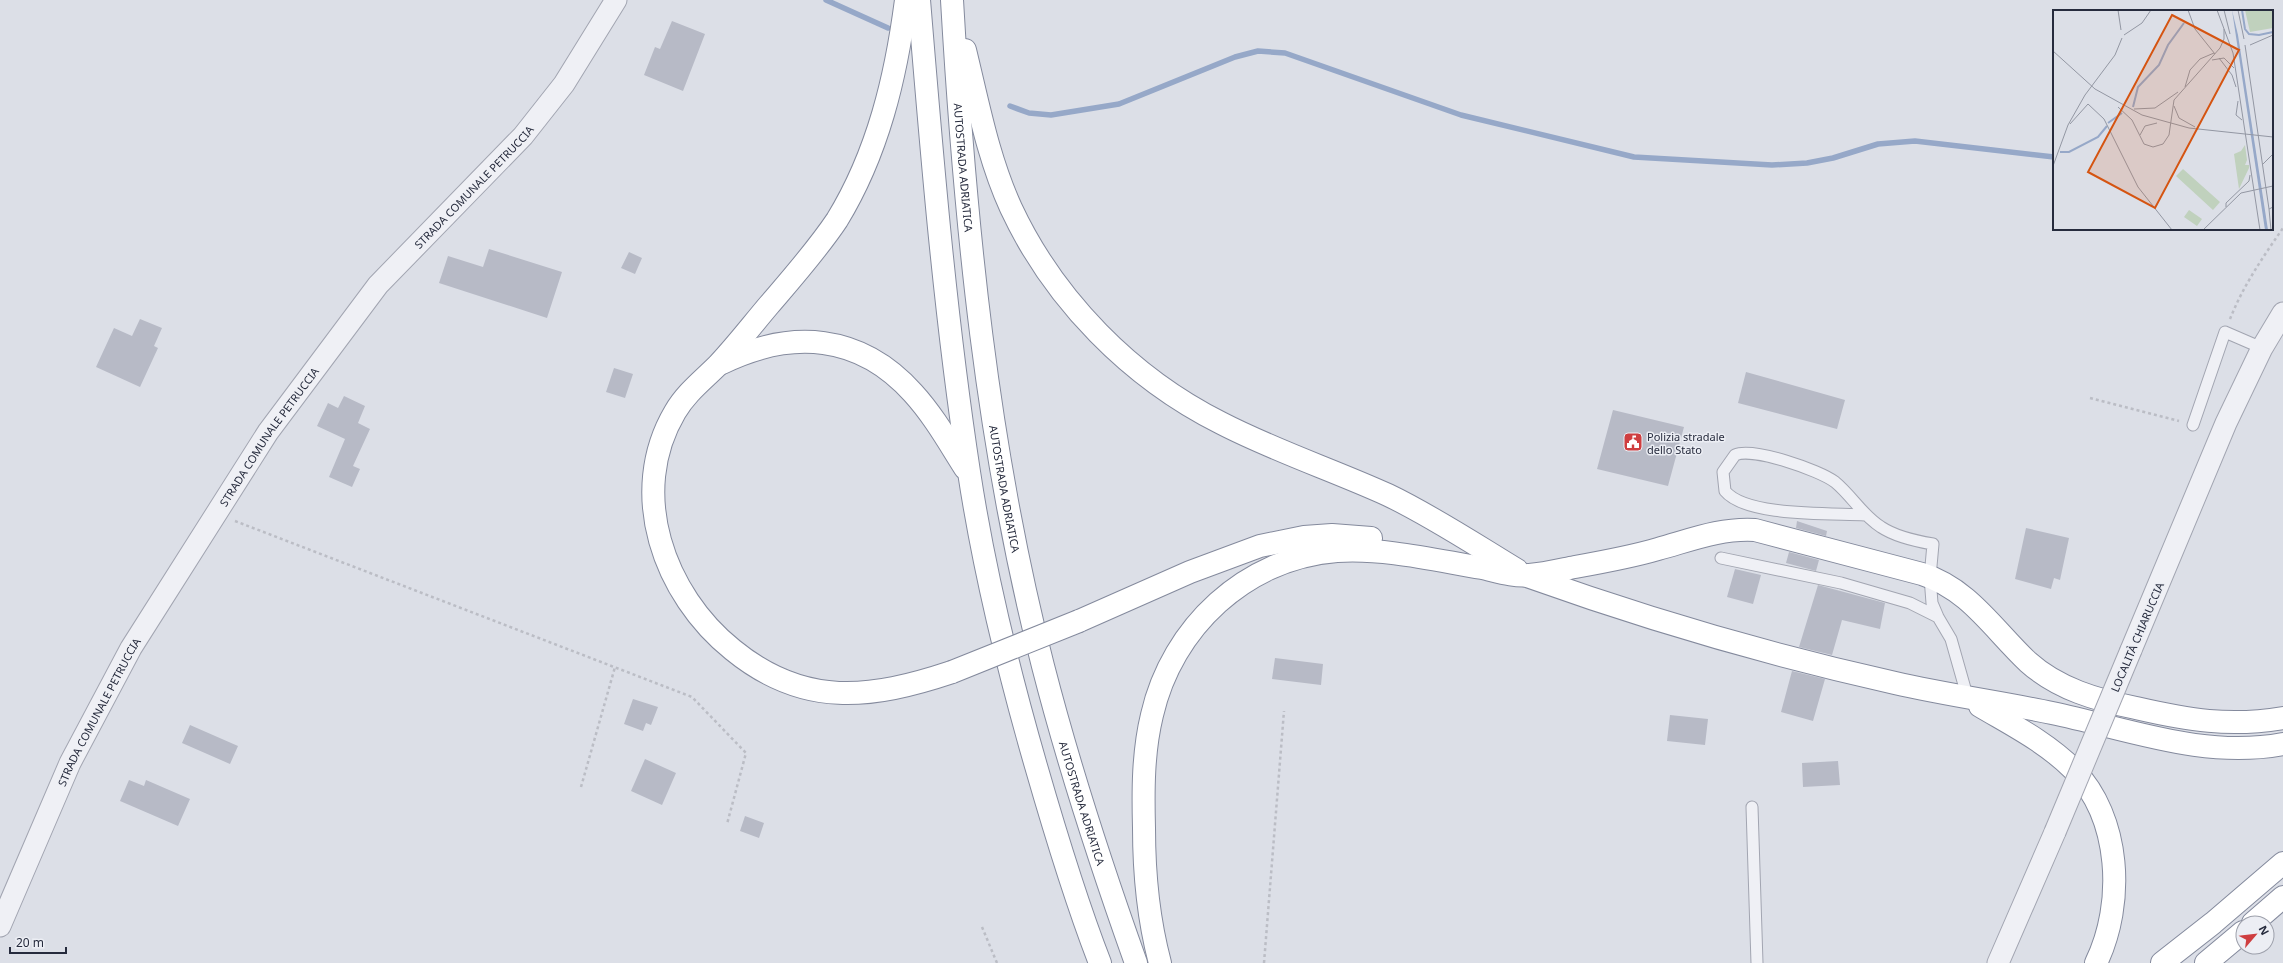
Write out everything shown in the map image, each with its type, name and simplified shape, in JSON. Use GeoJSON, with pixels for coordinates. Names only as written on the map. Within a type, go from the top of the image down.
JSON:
{"type":"FeatureCollection","features":[{"type":"Feature","properties":{"kind":"highway"},"geometry":{"type":"LineString","coordinates":[[906,0],[889,93],[878,130],[860,177],[838,218],[812,254],[718,365],[696,386],[675,412],[659,450],[654,480],[654,510],[660,544],[674,578],[701,618],[717,637],[745,660],[774,677],[806,688],[847,694],[875,692],[908,686],[952,672],[1079,621],[1224,557],[1273,542],[1304,537],[1352,536],[1388,540],[1526,576],[1619,609],[1707,635],[1877,679],[1968,699],[2042,711],[2193,746],[2247,748],[2283,744]]}},
{"type":"Feature","properties":{"kind":"highway"},"geometry":{"type":"LineString","coordinates":[[919,0],[941,256],[969,473],[991,587],[1025,726],[1064,856],[1100,963]]}},
{"type":"Feature","properties":{"kind":"highway"},"geometry":{"type":"LineString","coordinates":[[953,0],[986,136],[1011,207],[1045,268],[1072,303],[1108,342],[1150,378],[1208,416],[1391,497],[1526,576]]}},
{"type":"Feature","properties":{"kind":"highway","name":"AUTOSTRADA ADRIATICA"},"geometry":{"type":"LineString","coordinates":[[953,0],[960,128],[972,266],[990,397],[1011,517],[1036,636],[1058,723],[1086,816],[1136,963]]}},
{"type":"Feature","properties":{"kind":"highway"},"geometry":{"type":"LineString","coordinates":[[718,365],[755,349],[793,342],[828,343],[856,351],[885,368],[914,394],[933,417],[969,473]]}},
{"type":"Feature","properties":{"kind":"highway"},"geometry":{"type":"LineString","coordinates":[[1160,963],[1152,931],[1145,879],[1143,794],[1147,741],[1155,702],[1172,660],[1179,647],[1213,606],[1238,585],[1272,568],[1299,557],[1333,551],[1382,552],[1526,576],[1627,557],[1710,533],[1744,530],[1765,532],[1930,577],[1946,583],[1964,596],[2035,668],[2084,695],[2196,721],[2249,722],[2283,718]]}},
{"type":"Feature","properties":{"kind":"highway"},"geometry":{"type":"LineString","coordinates":[[1968,699],[2030,736],[2059,756],[2077,774],[2100,811],[2111,848],[2115,880],[2110,928],[2096,963]]}},
{"type":"Feature","properties":{"kind":"highway"},"geometry":{"type":"LineString","coordinates":[[2162,963],[2213,923],[2283,863]]}},
{"type":"Feature","properties":{"kind":"highway"},"geometry":{"type":"LineString","coordinates":[[2262,915],[2283,897]]}},
{"type":"Feature","properties":{"kind":"highway"},"geometry":{"type":"LineString","coordinates":[[2206,963],[2235,939]]}},
{"type":"Feature","properties":{"kind":"street","name":"STRADA COMUNALE PETRUCCIA"},"geometry":{"type":"LineString","coordinates":[[0,926],[70,762],[131,648],[268,432],[378,285],[523,136],[564,84],[616,0]]}},
{"type":"Feature","properties":{"kind":"street","name":"LOCALITÀ CHIARUCCIA"},"geometry":{"type":"LineString","coordinates":[[1998,963],[2055,832],[2226,423],[2262,348],[2283,313]]}},
{"type":"Feature","properties":{"kind":"lane"},"geometry":{"type":"LineString","coordinates":[[2193,425],[2225,332],[2262,348]]}},
{"type":"Feature","properties":{"kind":"lane"},"geometry":{"type":"LineString","coordinates":[[1865,515],[1765,510],[1741,503],[1726,491],[1723,472],[1735,454],[1746,452],[1802,466],[1823,474],[1836,483],[1865,515],[1891,533],[1933,544],[1930,577],[1932,603],[1938,618],[1951,639],[1968,699]]}},
{"type":"Feature","properties":{"kind":"lane"},"geometry":{"type":"LineString","coordinates":[[1721,558],[1841,583],[1910,603],[1938,618]]}},
{"type":"Feature","properties":{"kind":"lane"},"geometry":{"type":"LineString","coordinates":[[1752,807],[1757,963]]}},
{"type":"Feature","properties":{"kind":"path"},"geometry":{"type":"LineString","coordinates":[[2225,332],[2237,302],[2263,256],[2283,228]]}},
{"type":"Feature","properties":{"kind":"path"},"geometry":{"type":"LineString","coordinates":[[2090,398],[2193,425]]}},
{"type":"Feature","properties":{"kind":"path"},"geometry":{"type":"LineString","coordinates":[[216,514],[692,697],[746,753],[727,824]]}},
{"type":"Feature","properties":{"kind":"path"},"geometry":{"type":"LineString","coordinates":[[582,787],[615,667]]}},
{"type":"Feature","properties":{"kind":"path"},"geometry":{"type":"LineString","coordinates":[[1264,963],[1284,711]]}},
{"type":"Feature","properties":{"kind":"path"},"geometry":{"type":"LineString","coordinates":[[982,927],[997,963]]}},
{"type":"Feature","properties":{"kind":"building"},"geometry":{"type":"Polygon","coordinates":[[[672,21],[705,34],[683,91],[644,75],[655,47],[660,49],[672,21]]]}},
{"type":"Feature","properties":{"kind":"building"},"geometry":{"type":"Polygon","coordinates":[[[489,249],[562,272],[547,318],[439,283],[448,256],[483,267],[489,249]]]}},
{"type":"Feature","properties":{"kind":"building"},"geometry":{"type":"Polygon","coordinates":[[[629,252],[642,258],[635,274],[621,268],[629,252]]]}},
{"type":"Feature","properties":{"kind":"building"},"geometry":{"type":"Polygon","coordinates":[[[140,319],[162,328],[154,346],[158,348],[140,387],[96,367],[114,328],[132,336],[140,319]]]}},
{"type":"Feature","properties":{"kind":"building"},"geometry":{"type":"Polygon","coordinates":[[[614,368],[633,374],[625,398],[606,392],[614,368]]]}},
{"type":"Feature","properties":{"kind":"building"},"geometry":{"type":"Polygon","coordinates":[[[1746,372],[1845,400],[1837,429],[1738,403],[1746,372]]]}},
{"type":"Feature","properties":{"kind":"building"},"geometry":{"type":"Polygon","coordinates":[[[344,396],[365,406],[358,423],[370,429],[353,466],[360,469],[352,487],[329,477],[345,439],[317,426],[328,403],[338,408],[344,396]]]}},
{"type":"Feature","properties":{"kind":"building"},"geometry":{"type":"Polygon","coordinates":[[[1613,410],[1684,427],[1668,486],[1597,469],[1613,410]]]}},
{"type":"Feature","properties":{"kind":"building"},"geometry":{"type":"Polygon","coordinates":[[[1797,521],[1827,531],[1826,536],[1796,528],[1797,521]]]}},
{"type":"Feature","properties":{"kind":"building"},"geometry":{"type":"Polygon","coordinates":[[[2026,528],[2069,538],[2060,580],[2054,578],[2051,589],[2015,579],[2026,528]]]}},
{"type":"Feature","properties":{"kind":"building"},"geometry":{"type":"Polygon","coordinates":[[[1789,552],[1819,560],[1816,571],[1786,563],[1789,552]]]}},
{"type":"Feature","properties":{"kind":"building"},"geometry":{"type":"Polygon","coordinates":[[[1735,569],[1761,575],[1753,604],[1727,597],[1735,569]]]}},
{"type":"Feature","properties":{"kind":"building"},"geometry":{"type":"Polygon","coordinates":[[[1818,585],[1885,603],[1880,629],[1842,620],[1832,655],[1799,647],[1818,585]]]}},
{"type":"Feature","properties":{"kind":"building"},"geometry":{"type":"Polygon","coordinates":[[[1275,658],[1323,664],[1321,685],[1272,679],[1275,658]]]}},
{"type":"Feature","properties":{"kind":"building"},"geometry":{"type":"Polygon","coordinates":[[[1792,671],[1825,679],[1813,721],[1781,712],[1792,671]]]}},
{"type":"Feature","properties":{"kind":"building"},"geometry":{"type":"Polygon","coordinates":[[[633,699],[658,707],[651,725],[646,723],[643,731],[624,724],[633,699]]]}},
{"type":"Feature","properties":{"kind":"building"},"geometry":{"type":"Polygon","coordinates":[[[1670,715],[1708,719],[1705,745],[1667,741],[1670,715]]]}},
{"type":"Feature","properties":{"kind":"building"},"geometry":{"type":"Polygon","coordinates":[[[190,725],[238,746],[230,764],[182,743],[190,725]]]}},
{"type":"Feature","properties":{"kind":"building"},"geometry":{"type":"Polygon","coordinates":[[[645,759],[676,773],[662,805],[631,791],[645,759]]]}},
{"type":"Feature","properties":{"kind":"building"},"geometry":{"type":"Polygon","coordinates":[[[1838,761],[1840,785],[1803,787],[1802,763],[1838,761]]]}},
{"type":"Feature","properties":{"kind":"building"},"geometry":{"type":"Polygon","coordinates":[[[129,780],[144,786],[146,780],[190,799],[178,826],[120,801],[129,780]]]}},
{"type":"Feature","properties":{"kind":"building"},"geometry":{"type":"Polygon","coordinates":[[[745,816],[764,823],[759,838],[740,831],[745,816]]]}},
{"type":"Feature","properties":{"kind":"waterway"},"geometry":{"type":"LineString","coordinates":[[826,0],[888,28]]}},
{"type":"Feature","properties":{"kind":"waterway"},"geometry":{"type":"LineString","coordinates":[[1010,106],[1029,113],[1051,115],[1119,104],[1235,57],[1258,51],[1285,53],[1461,115],[1634,157],[1772,165],[1807,163],[1833,158],[1878,144],[1915,141],[2053,157]]}},
{"type":"Feature","properties":{"kind":"place","name":"Polizia stradale dello Stato"},"geometry":{"type":"Point","coordinates":[1633,442]}}]}
